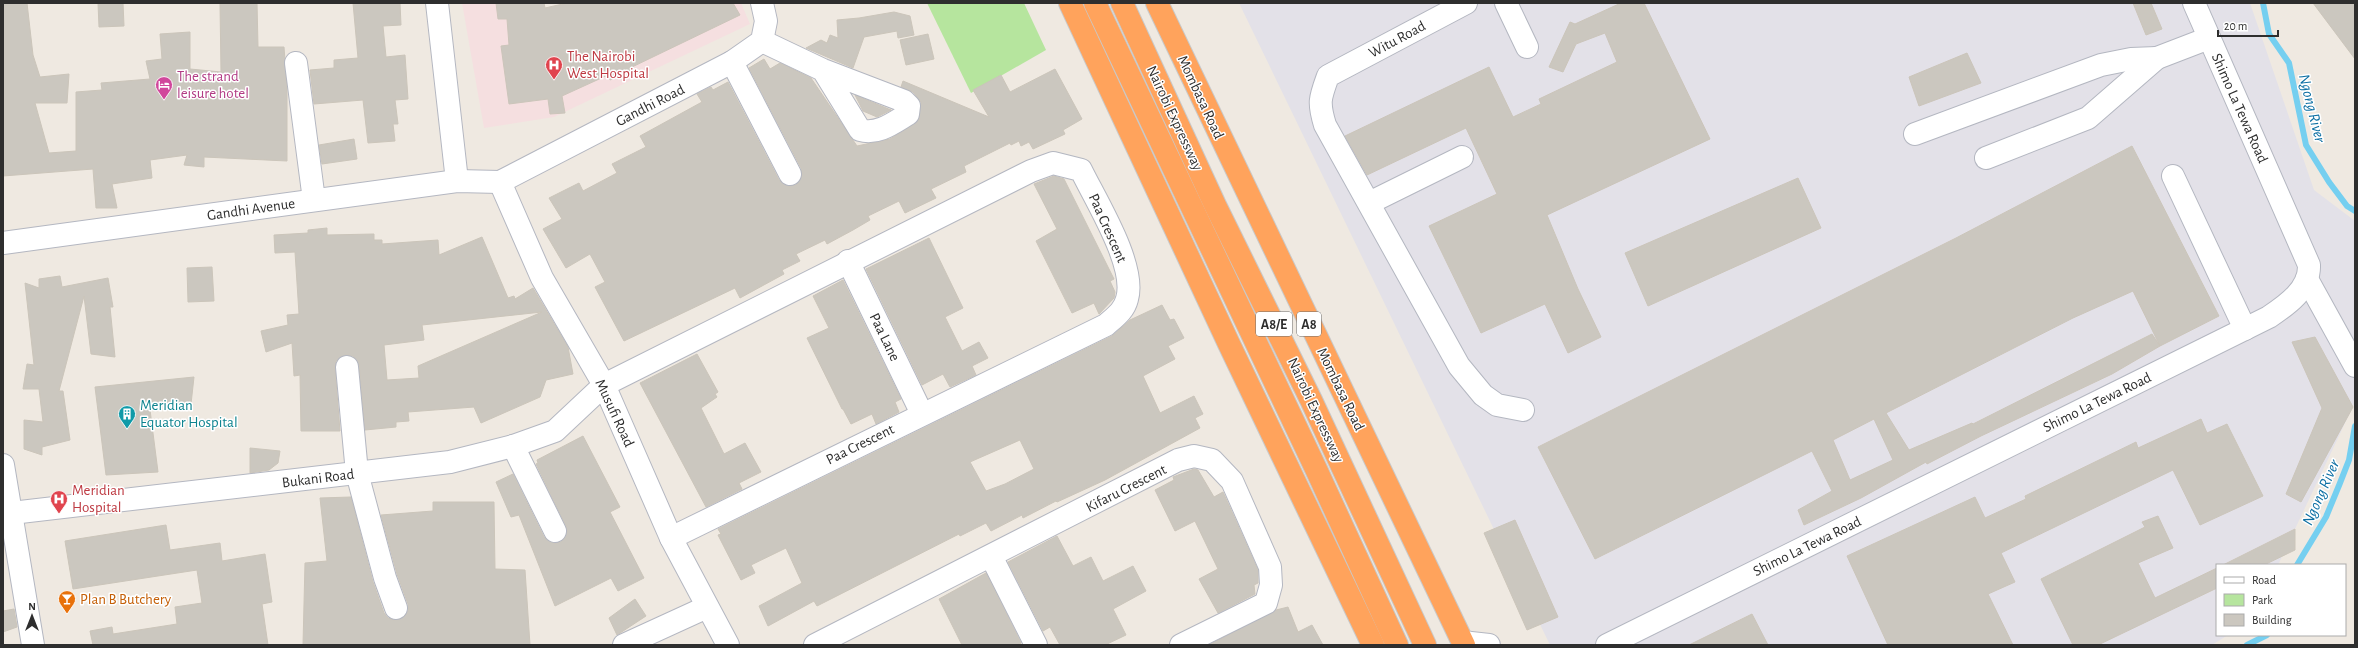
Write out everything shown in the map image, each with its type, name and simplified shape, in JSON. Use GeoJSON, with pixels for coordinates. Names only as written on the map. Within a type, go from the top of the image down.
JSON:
{"type":"FeatureCollection","features":[{"type":"Feature","properties":{"kind":"highway"},"geometry":{"type":"LineString","coordinates":[[1070,3],[1229,344],[1373,645]]}},
{"type":"Feature","properties":{"kind":"highway","name":"Nairobi Expressway"},"geometry":{"type":"LineString","coordinates":[[1095,3],[1316,468],[1397,645]]}},
{"type":"Feature","properties":{"kind":"highway","name":"Nairobi Expressway"},"geometry":{"type":"LineString","coordinates":[[1122,3],[1215,205],[1311,400],[1425,645]]}},
{"type":"Feature","properties":{"kind":"highway","name":"Mombasa Road"},"geometry":{"type":"LineString","coordinates":[[1157,3],[1463,643]]}},
{"type":"Feature","properties":{"kind":"street"},"geometry":{"type":"LineString","coordinates":[[437,3],[457,181]]}},
{"type":"Feature","properties":{"kind":"street"},"geometry":{"type":"LineString","coordinates":[[762,3],[766,21],[762,41],[823,70]]}},
{"type":"Feature","properties":{"kind":"street","name":"Witu Road"},"geometry":{"type":"LineString","coordinates":[[1369,203],[1325,125],[1319,100],[1328,76],[1466,3]]}},
{"type":"Feature","properties":{"kind":"street"},"geometry":{"type":"LineString","coordinates":[[1506,3],[1527,47]]}},
{"type":"Feature","properties":{"kind":"street","name":"Shimo La Tewa Road"},"geometry":{"type":"LineString","coordinates":[[1607,645],[2245,328],[2287,305],[2307,279],[2309,265],[2194,3]]}},
{"type":"Feature","properties":{"kind":"street"},"geometry":{"type":"LineString","coordinates":[[1915,134],[2101,65],[2131,59],[2157,58],[2209,38]]}},
{"type":"Feature","properties":{"kind":"street","name":"Gandhi Road"},"geometry":{"type":"LineString","coordinates":[[500,182],[732,62],[762,41]]}},
{"type":"Feature","properties":{"kind":"street"},"geometry":{"type":"LineString","coordinates":[[1986,158],[2088,118],[2157,58]]}},
{"type":"Feature","properties":{"kind":"street"},"geometry":{"type":"LineString","coordinates":[[732,62],[790,174]]}},
{"type":"Feature","properties":{"kind":"street"},"geometry":{"type":"LineString","coordinates":[[296,63],[314,200]]}},
{"type":"Feature","properties":{"kind":"street"},"geometry":{"type":"LineString","coordinates":[[1462,157],[1369,203],[1459,366],[1483,395],[1497,405],[1523,410]]}},
{"type":"Feature","properties":{"kind":"street","name":"Paa Crescent"},"geometry":{"type":"LineString","coordinates":[[604,386],[848,261],[1031,171],[1053,163],[1081,170],[1117,242],[1130,279],[1127,299],[1121,312],[1106,325],[672,538]]}},
{"type":"Feature","properties":{"kind":"street"},"geometry":{"type":"LineString","coordinates":[[2173,176],[2245,328]]}},
{"type":"Feature","properties":{"kind":"street","name":"Gandhi Avenue"},"geometry":{"type":"LineString","coordinates":[[3,243],[457,181],[500,182]]}},
{"type":"Feature","properties":{"kind":"street","name":"Musufi Road"},"geometry":{"type":"LineString","coordinates":[[500,182],[542,278],[604,386],[672,538],[728,645]]}},
{"type":"Feature","properties":{"kind":"street","name":"Paa Lane"},"geometry":{"type":"LineString","coordinates":[[848,261],[922,414]]}},
{"type":"Feature","properties":{"kind":"street"},"geometry":{"type":"LineString","coordinates":[[2307,279],[2355,366]]}},
{"type":"Feature","properties":{"kind":"street"},"geometry":{"type":"LineString","coordinates":[[347,367],[357,473],[385,578],[396,608]]}},
{"type":"Feature","properties":{"kind":"street","name":"Bukani Road"},"geometry":{"type":"LineString","coordinates":[[7,514],[450,462],[513,446],[555,431],[604,386]]}},
{"type":"Feature","properties":{"kind":"street"},"geometry":{"type":"LineString","coordinates":[[513,446],[555,531]]}},
{"type":"Feature","properties":{"kind":"street","name":"Kifaru Crescent"},"geometry":{"type":"LineString","coordinates":[[815,645],[1178,460],[1194,456],[1212,460],[1232,481],[1270,567],[1271,585],[1266,603],[1181,645]]}},
{"type":"Feature","properties":{"kind":"street"},"geometry":{"type":"LineString","coordinates":[[3,465],[7,514],[33,645]]}},
{"type":"Feature","properties":{"kind":"street"},"geometry":{"type":"LineString","coordinates":[[991,556],[1036,645]]}},
{"type":"Feature","properties":{"kind":"street"},"geometry":{"type":"LineString","coordinates":[[624,645],[708,607]]}},
{"type":"Feature","properties":{"kind":"street"},"geometry":{"type":"LineString","coordinates":[[1463,643],[1489,645]]}},
{"type":"Feature","properties":{"kind":"shaded area","name":"The Nairobi West Hospital"},"geometry":{"type":"Polygon","coordinates":[[[462,3],[534,3],[539,42],[625,3],[741,3],[750,24],[554,117],[484,128],[462,3]]]}},
{"type":"Feature","properties":{"kind":"shaded area"},"geometry":{"type":"Polygon","coordinates":[[[1239,3],[2250,3],[2314,190],[2355,221],[2355,402],[2278,564],[2216,564],[2216,636],[2226,636],[2212,645],[1550,645],[1239,3]]]}},
{"type":"Feature","properties":{"kind":"green space"},"geometry":{"type":"Polygon","coordinates":[[[927,3],[1024,3],[1046,50],[971,93],[927,3]]]}},
{"type":"Feature","properties":{"kind":"building"},"geometry":{"type":"Polygon","coordinates":[[[3,3],[27,3],[33,55],[40,77],[69,74],[67,103],[35,103],[49,153],[76,151],[76,92],[102,90],[101,83],[150,79],[146,61],[162,59],[160,34],[190,32],[190,69],[221,72],[220,3],[257,3],[258,47],[284,47],[287,88],[287,161],[204,157],[204,167],[184,165],[187,155],[150,160],[152,178],[112,184],[117,208],[96,208],[93,169],[3,176],[3,3]]]}},
{"type":"Feature","properties":{"kind":"building"},"geometry":{"type":"Polygon","coordinates":[[[98,3],[123,3],[124,26],[99,27],[98,3]]]}},
{"type":"Feature","properties":{"kind":"building"},"geometry":{"type":"Polygon","coordinates":[[[353,3],[400,3],[401,25],[383,26],[386,57],[405,55],[408,99],[395,100],[398,124],[393,124],[395,141],[368,143],[363,100],[314,104],[310,70],[334,68],[334,60],[358,58],[353,3]]]}},
{"type":"Feature","properties":{"kind":"building","name":"The Nairobi West Hospital"},"geometry":{"type":"Polygon","coordinates":[[[496,3],[544,3],[545,8],[567,3],[733,3],[740,15],[630,68],[631,70],[610,80],[608,75],[562,96],[565,113],[550,114],[548,99],[509,104],[501,46],[509,45],[507,19],[498,19],[496,3]]]}},
{"type":"Feature","properties":{"kind":"building"},"geometry":{"type":"Polygon","coordinates":[[[1621,3],[1644,3],[1710,139],[1547,215],[1578,289],[1601,337],[1568,353],[1545,304],[1481,333],[1429,226],[1497,194],[1466,128],[1367,175],[1345,136],[1489,67],[1513,117],[1541,104],[1539,99],[1617,62],[1605,33],[1576,44],[1563,72],[1549,67],[1570,22],[1575,24],[1621,3]]]}},
{"type":"Feature","properties":{"kind":"building"},"geometry":{"type":"Polygon","coordinates":[[[2133,3],[2151,3],[2162,29],[2146,35],[2133,3]]]}},
{"type":"Feature","properties":{"kind":"building"},"geometry":{"type":"Polygon","coordinates":[[[2313,3],[2355,3],[2355,59],[2313,3]]]}},
{"type":"Feature","properties":{"kind":"building"},"geometry":{"type":"Polygon","coordinates":[[[894,12],[910,16],[914,35],[898,38],[897,31],[864,37],[853,68],[806,48],[821,40],[827,43],[830,35],[838,38],[837,20],[894,12]]]}},
{"type":"Feature","properties":{"kind":"building"},"geometry":{"type":"Polygon","coordinates":[[[928,34],[934,59],[906,65],[900,40],[928,34]]]}},
{"type":"Feature","properties":{"kind":"building"},"geometry":{"type":"Polygon","coordinates":[[[1967,53],[1981,83],[1919,106],[1909,77],[1967,53]]]}},
{"type":"Feature","properties":{"kind":"building"},"geometry":{"type":"Polygon","coordinates":[[[764,59],[770,69],[780,63],[811,78],[857,146],[890,139],[918,121],[921,102],[913,92],[901,87],[903,81],[989,117],[973,90],[1001,75],[1010,92],[1055,69],[1082,119],[1063,130],[1065,134],[1033,149],[1029,142],[1021,146],[1019,141],[1011,145],[1010,143],[964,166],[966,172],[931,189],[936,198],[905,213],[899,201],[868,216],[870,220],[827,244],[825,240],[796,254],[800,261],[782,270],[784,274],[740,298],[735,288],[624,341],[595,287],[605,282],[590,254],[566,268],[543,229],[562,219],[549,198],[579,183],[583,191],[617,173],[612,164],[646,147],[640,136],[702,102],[697,94],[711,87],[713,90],[728,82],[779,180],[789,186],[796,185],[802,175],[801,168],[749,68],[764,59]]]}},
{"type":"Feature","properties":{"kind":"building"},"geometry":{"type":"Polygon","coordinates":[[[855,95],[891,110],[877,117],[863,111],[855,95]]]}},
{"type":"Feature","properties":{"kind":"building"},"geometry":{"type":"Polygon","coordinates":[[[354,139],[357,159],[322,164],[319,145],[354,139]]]}},
{"type":"Feature","properties":{"kind":"building"},"geometry":{"type":"Polygon","coordinates":[[[2132,146],[2219,316],[2160,346],[2112,374],[1981,436],[1927,464],[1926,462],[1861,498],[1804,525],[1798,510],[1832,491],[1812,451],[1595,559],[1538,447],[1956,238],[2132,146]],[[2133,291],[2073,318],[1886,413],[1909,450],[1972,423],[1973,424],[2152,334],[2160,346],[2133,291]],[[1874,419],[1833,440],[1850,480],[1893,460],[1874,419]]]}},
{"type":"Feature","properties":{"kind":"building"},"geometry":{"type":"Polygon","coordinates":[[[1054,176],[1064,179],[1114,279],[1110,281],[1115,292],[1114,298],[1099,314],[1094,303],[1072,313],[1036,241],[1057,229],[1034,184],[1054,176]]]}},
{"type":"Feature","properties":{"kind":"building"},"geometry":{"type":"Polygon","coordinates":[[[1798,178],[1821,228],[1648,306],[1625,253],[1798,178]]]}},
{"type":"Feature","properties":{"kind":"building"},"geometry":{"type":"Polygon","coordinates":[[[327,228],[327,235],[374,234],[374,240],[382,240],[382,244],[438,240],[439,255],[482,237],[508,298],[514,296],[515,299],[533,288],[568,347],[573,374],[546,380],[540,397],[481,423],[474,407],[408,412],[409,421],[396,422],[396,427],[365,430],[359,365],[353,356],[345,355],[336,361],[335,368],[340,431],[301,431],[300,375],[294,376],[292,343],[266,352],[261,331],[288,325],[287,315],[299,314],[295,252],[275,253],[274,235],[308,233],[308,230],[327,228]],[[542,312],[422,325],[424,340],[384,345],[387,380],[419,378],[418,366],[542,312]]]}},
{"type":"Feature","properties":{"kind":"building"},"geometry":{"type":"Polygon","coordinates":[[[929,238],[963,308],[945,317],[962,351],[979,342],[988,358],[972,366],[976,375],[950,387],[943,374],[922,385],[866,269],[929,238]]]}},
{"type":"Feature","properties":{"kind":"building"},"geometry":{"type":"Polygon","coordinates":[[[212,267],[214,301],[188,302],[187,268],[212,267]]]}},
{"type":"Feature","properties":{"kind":"building"},"geometry":{"type":"Polygon","coordinates":[[[60,276],[62,287],[108,278],[113,307],[110,307],[115,357],[91,354],[84,296],[59,391],[63,391],[70,440],[42,447],[42,455],[24,449],[24,420],[43,422],[39,389],[23,389],[27,364],[34,365],[25,283],[39,288],[39,279],[60,276]]]}},
{"type":"Feature","properties":{"kind":"building"},"geometry":{"type":"Polygon","coordinates":[[[843,280],[901,399],[895,402],[899,412],[876,424],[872,414],[851,424],[807,338],[829,328],[813,296],[843,280]]]}},
{"type":"Feature","properties":{"kind":"building"},"geometry":{"type":"Polygon","coordinates":[[[1162,305],[1170,320],[1174,319],[1184,338],[1168,346],[1175,359],[1143,376],[1160,413],[1194,396],[1203,414],[1195,418],[1200,428],[1105,480],[1057,502],[1056,501],[1023,518],[1022,515],[991,531],[986,523],[960,536],[959,534],[817,606],[814,601],[768,626],[759,606],[802,583],[786,548],[751,565],[755,573],[741,580],[718,535],[721,534],[718,529],[1112,336],[1130,320],[1162,305]],[[1020,440],[970,462],[986,491],[1005,484],[1034,469],[1020,440]]]}},
{"type":"Feature","properties":{"kind":"building"},"geometry":{"type":"Polygon","coordinates":[[[2315,337],[2353,407],[2301,502],[2286,494],[2322,408],[2292,342],[2315,337]]]}},
{"type":"Feature","properties":{"kind":"building"},"geometry":{"type":"Polygon","coordinates":[[[697,354],[718,392],[715,394],[717,397],[701,408],[724,454],[745,443],[761,472],[739,483],[742,489],[706,507],[640,383],[697,354]]]}},
{"type":"Feature","properties":{"kind":"building","name":"Meridian Equator Hospital"},"geometry":{"type":"Polygon","coordinates":[[[194,377],[191,404],[149,402],[158,472],[106,475],[95,387],[194,377]]]}},
{"type":"Feature","properties":{"kind":"building"},"geometry":{"type":"Polygon","coordinates":[[[2201,419],[2207,433],[2227,424],[2263,496],[2200,525],[2173,470],[2001,553],[2015,582],[1988,594],[2013,645],[1888,645],[1847,556],[1975,497],[1985,518],[2026,499],[2025,496],[2136,442],[2138,448],[2201,419]]]}},
{"type":"Feature","properties":{"kind":"building"},"geometry":{"type":"Polygon","coordinates":[[[583,436],[620,507],[610,512],[644,578],[618,591],[611,578],[555,606],[519,515],[511,517],[496,482],[513,474],[544,537],[554,543],[561,542],[567,532],[566,526],[536,464],[538,463],[537,460],[583,436]]]}},
{"type":"Feature","properties":{"kind":"building"},"geometry":{"type":"Polygon","coordinates":[[[250,448],[280,451],[278,463],[269,470],[250,473],[250,448]]]}},
{"type":"Feature","properties":{"kind":"building"},"geometry":{"type":"Polygon","coordinates":[[[1194,469],[1198,470],[1214,497],[1223,492],[1258,570],[1258,583],[1254,585],[1255,594],[1218,613],[1199,579],[1218,569],[1195,521],[1175,531],[1155,490],[1174,480],[1173,477],[1194,469]]]}},
{"type":"Feature","properties":{"kind":"building"},"geometry":{"type":"Polygon","coordinates":[[[351,497],[373,582],[384,613],[388,618],[394,620],[405,616],[408,611],[408,604],[397,574],[381,515],[433,511],[433,502],[494,502],[495,569],[525,570],[530,645],[303,645],[305,563],[327,561],[320,498],[351,497]]]}},
{"type":"Feature","properties":{"kind":"building"},"geometry":{"type":"Polygon","coordinates":[[[2158,516],[2173,548],[2138,563],[2155,598],[2216,568],[2216,588],[2098,645],[2073,645],[2041,579],[2145,527],[2142,522],[2158,516]]]}},
{"type":"Feature","properties":{"kind":"building"},"geometry":{"type":"Polygon","coordinates":[[[1515,520],[1558,617],[1527,630],[1484,533],[1515,520]]]}},
{"type":"Feature","properties":{"kind":"building"},"geometry":{"type":"Polygon","coordinates":[[[166,525],[170,550],[220,543],[222,561],[265,554],[272,602],[262,604],[268,645],[93,645],[90,631],[112,627],[113,634],[177,624],[175,607],[202,603],[197,570],[73,589],[65,541],[166,525]]]}},
{"type":"Feature","properties":{"kind":"building"},"geometry":{"type":"Polygon","coordinates":[[[2295,529],[2295,550],[2266,564],[2225,564],[2295,529]]]}},
{"type":"Feature","properties":{"kind":"building"},"geometry":{"type":"Polygon","coordinates":[[[1057,536],[1073,566],[1091,557],[1103,581],[1133,566],[1146,591],[1113,609],[1126,635],[1105,645],[1060,645],[1050,627],[1043,631],[1008,562],[1057,536]]]}},
{"type":"Feature","properties":{"kind":"building"},"geometry":{"type":"Polygon","coordinates":[[[986,573],[1021,643],[1017,645],[962,645],[939,599],[986,573]]]}},
{"type":"Feature","properties":{"kind":"building"},"geometry":{"type":"Polygon","coordinates":[[[635,599],[646,616],[617,635],[609,618],[635,599]]]}},
{"type":"Feature","properties":{"kind":"building"},"geometry":{"type":"Polygon","coordinates":[[[1288,607],[1298,632],[1312,625],[1323,645],[1209,645],[1276,610],[1288,607]]]}},
{"type":"Feature","properties":{"kind":"building"},"geometry":{"type":"Polygon","coordinates":[[[14,609],[17,627],[3,632],[3,611],[14,609]]]}},
{"type":"Feature","properties":{"kind":"building"},"geometry":{"type":"Polygon","coordinates":[[[1752,614],[1768,645],[1689,645],[1752,614]]]}},
{"type":"Feature","properties":{"kind":"waterway","name":"Ngong River"},"geometry":{"type":"LineString","coordinates":[[2263,3],[2269,34],[2289,63],[2306,145],[2329,182],[2347,206],[2355,211]]}},
{"type":"Feature","properties":{"kind":"waterway","name":"Ngong River"},"geometry":{"type":"LineString","coordinates":[[2298,564],[2326,517],[2349,460],[2355,426]]}},
{"type":"Feature","properties":{"kind":"waterway","name":"Ngong River"},"geometry":{"type":"LineString","coordinates":[[2247,645],[2265,636]]}},
{"type":"Feature","properties":{"kind":"place","name":"The Nairobi West Hospital"},"geometry":{"type":"Point","coordinates":[554,80]}},
{"type":"Feature","properties":{"kind":"place","name":"The strand leisure hotel"},"geometry":{"type":"Point","coordinates":[164,100]}},
{"type":"Feature","properties":{"kind":"place","name":"Meridian Equator Hospital"},"geometry":{"type":"Point","coordinates":[127,429]}},
{"type":"Feature","properties":{"kind":"place","name":"Meridian Hospital"},"geometry":{"type":"Point","coordinates":[59,514]}},
{"type":"Feature","properties":{"kind":"place","name":"Plan B Butchery"},"geometry":{"type":"Point","coordinates":[67,614]}}]}
